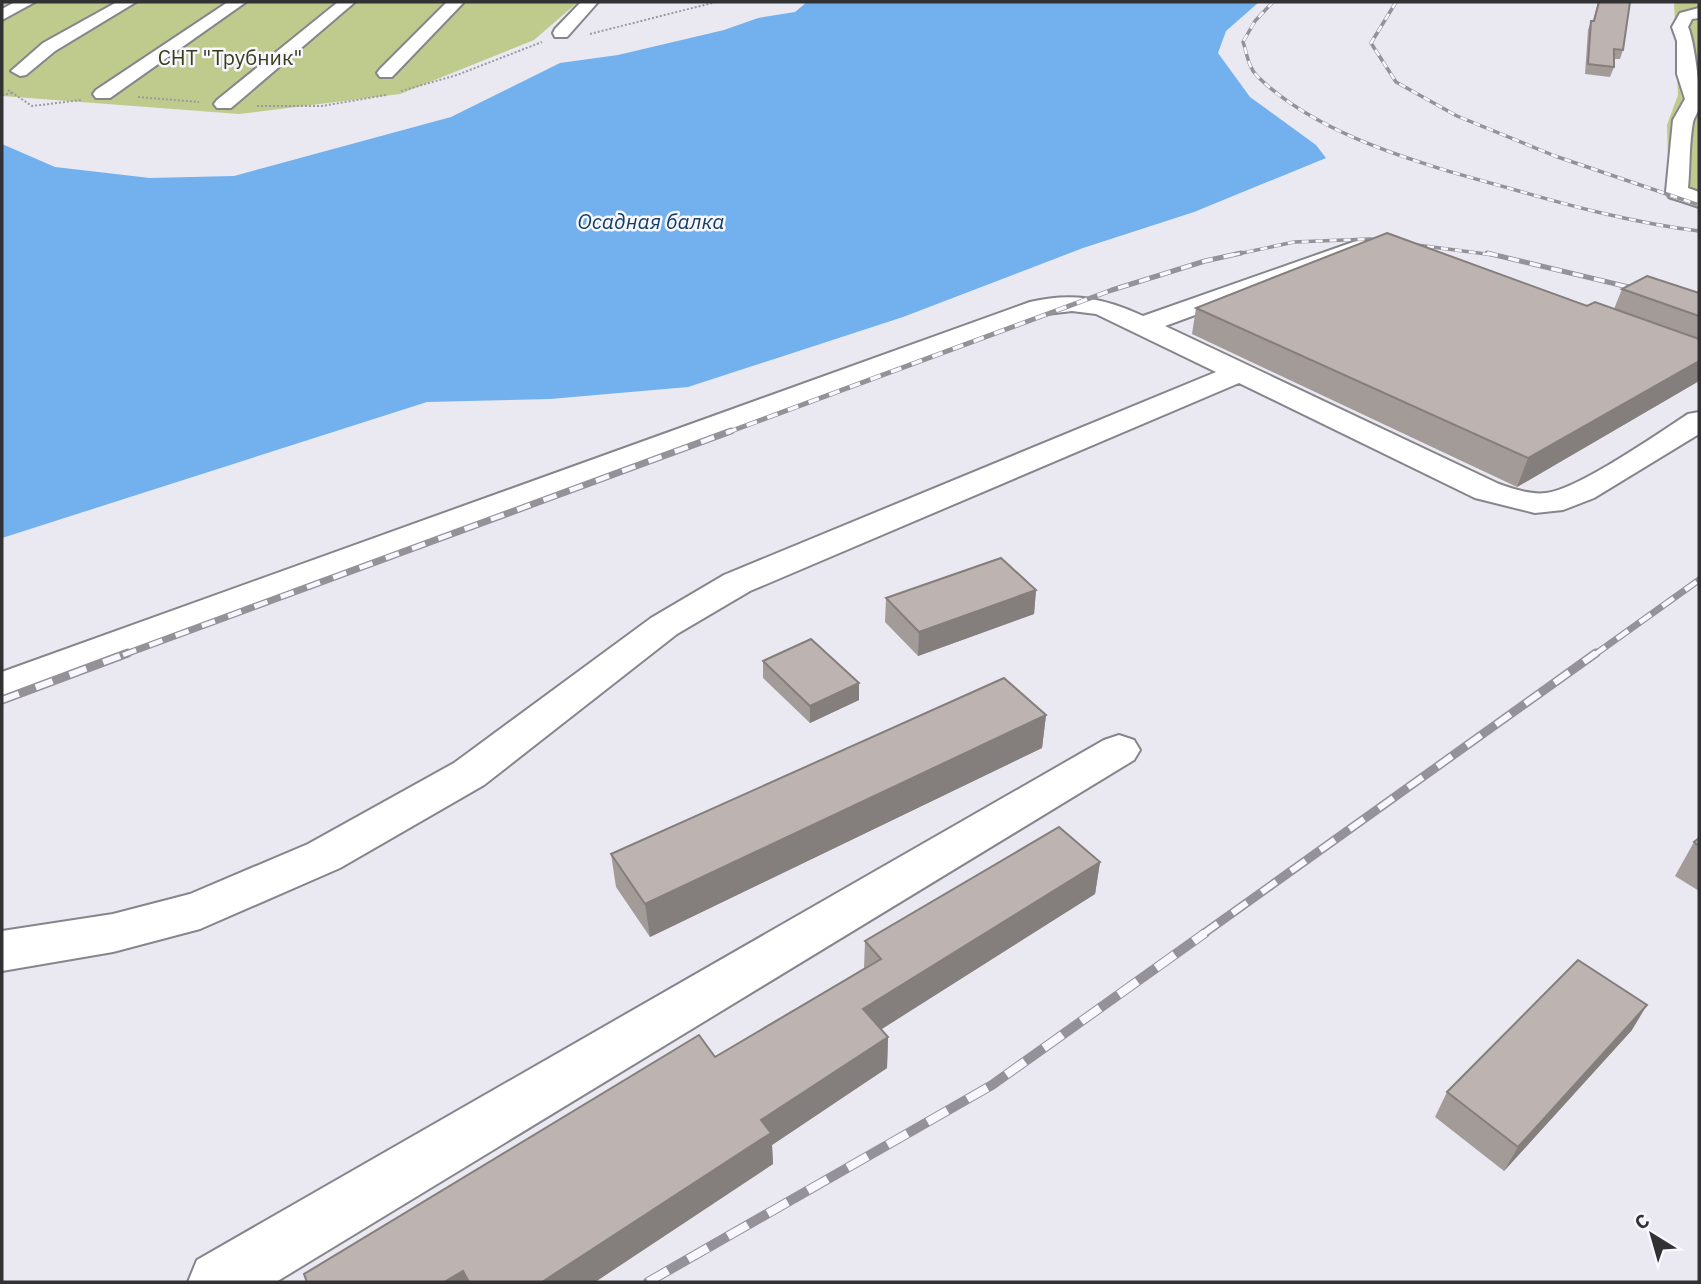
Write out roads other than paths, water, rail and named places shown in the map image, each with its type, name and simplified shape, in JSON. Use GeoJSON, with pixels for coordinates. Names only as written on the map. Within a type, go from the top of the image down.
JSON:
{"type":"FeatureCollection","features":[{"type":"Feature","properties":{"kind":"street"},"geometry":{"type":"LineString","coordinates":[[2,15],[27,2]]}},
{"type":"Feature","properties":{"kind":"street"},"geometry":{"type":"LineString","coordinates":[[20,71],[49,47],[128,2]]}},
{"type":"Feature","properties":{"kind":"street"},"geometry":{"type":"LineString","coordinates":[[103,94],[238,2]]}},
{"type":"Feature","properties":{"kind":"street"},"geometry":{"type":"LineString","coordinates":[[224,104],[348,2]]}},
{"type":"Feature","properties":{"kind":"street"},"geometry":{"type":"LineString","coordinates":[[386,72],[456,2]]}},
{"type":"Feature","properties":{"kind":"street"},"geometry":{"type":"LineString","coordinates":[[561,33],[590,2]]}},
{"type":"Feature","properties":{"kind":"street"},"geometry":{"type":"LineString","coordinates":[[1699,13],[1686,16],[1680,27],[1686,41],[1686,75],[1695,99],[1683,120],[1676,192],[1699,200]]}},
{"type":"Feature","properties":{"kind":"street"},"geometry":{"type":"LineString","coordinates":[[1144,325],[1341,251],[1384,246]]}},
{"type":"Feature","properties":{"kind":"street"},"geometry":{"type":"LineString","coordinates":[[2,686],[1038,308],[1059,303],[1091,304],[1144,325],[1487,491],[1531,502],[1552,503],[1577,493],[1699,421]]}},
{"type":"Feature","properties":{"kind":"street"},"geometry":{"type":"LineString","coordinates":[[2,951],[113,933],[200,910],[324,856],[469,774],[664,626],[737,583],[1241,372]]}},
{"type":"Feature","properties":{"kind":"street"},"geometry":{"type":"LineString","coordinates":[[219,1282],[1119,750]]}},
{"type":"Feature","properties":{"kind":"water","name":"Осадная балка"},"geometry":{"type":"Polygon","coordinates":[[[807,2],[1259,2],[1226,31],[1218,53],[1250,97],[1316,145],[1326,158],[1194,212],[1083,248],[903,317],[688,387],[550,399],[427,402],[2,538],[2,144],[55,167],[150,178],[234,176],[451,117],[560,63],[618,55],[724,30],[758,18],[795,12],[807,2]]]}},
{"type":"Feature","properties":{"kind":"railway"},"geometry":{"type":"LineString","coordinates":[[1273,2],[1255,21],[1243,42],[1248,60],[1257,76],[1312,117],[1377,147],[1446,170],[1605,214],[1699,231]]}},
{"type":"Feature","properties":{"kind":"railway"},"geometry":{"type":"LineString","coordinates":[[1396,2],[1371,43],[1396,82],[1457,116],[1555,156],[1699,205]]}},
{"type":"Feature","properties":{"kind":"railway"},"geometry":{"type":"LineString","coordinates":[[1233,255],[1294,242],[1370,239],[1494,255]]}},
{"type":"Feature","properties":{"kind":"railway"},"geometry":{"type":"LineString","coordinates":[[726,433],[1112,290],[1205,261],[1241,253]]}},
{"type":"Feature","properties":{"kind":"railway"},"geometry":{"type":"LineString","coordinates":[[1487,253],[1645,291]]}},
{"type":"Feature","properties":{"kind":"railway"},"geometry":{"type":"LineString","coordinates":[[123,655],[731,431]]}},
{"type":"Feature","properties":{"kind":"railway"},"geometry":{"type":"LineString","coordinates":[[1594,655],[1699,580]]}},
{"type":"Feature","properties":{"kind":"railway"},"geometry":{"type":"LineString","coordinates":[[2,700],[128,653]]}},
{"type":"Feature","properties":{"kind":"railway"},"geometry":{"type":"LineString","coordinates":[[1203,934],[1596,653]]}},
{"type":"Feature","properties":{"kind":"railway"},"geometry":{"type":"LineString","coordinates":[[648,1282],[992,1085],[1205,933]]}},
{"type":"Feature","properties":{"kind":"park label","name":"СНТ \"Трубник\""},"geometry":{"type":"Point","coordinates":[230,57]}}]}
